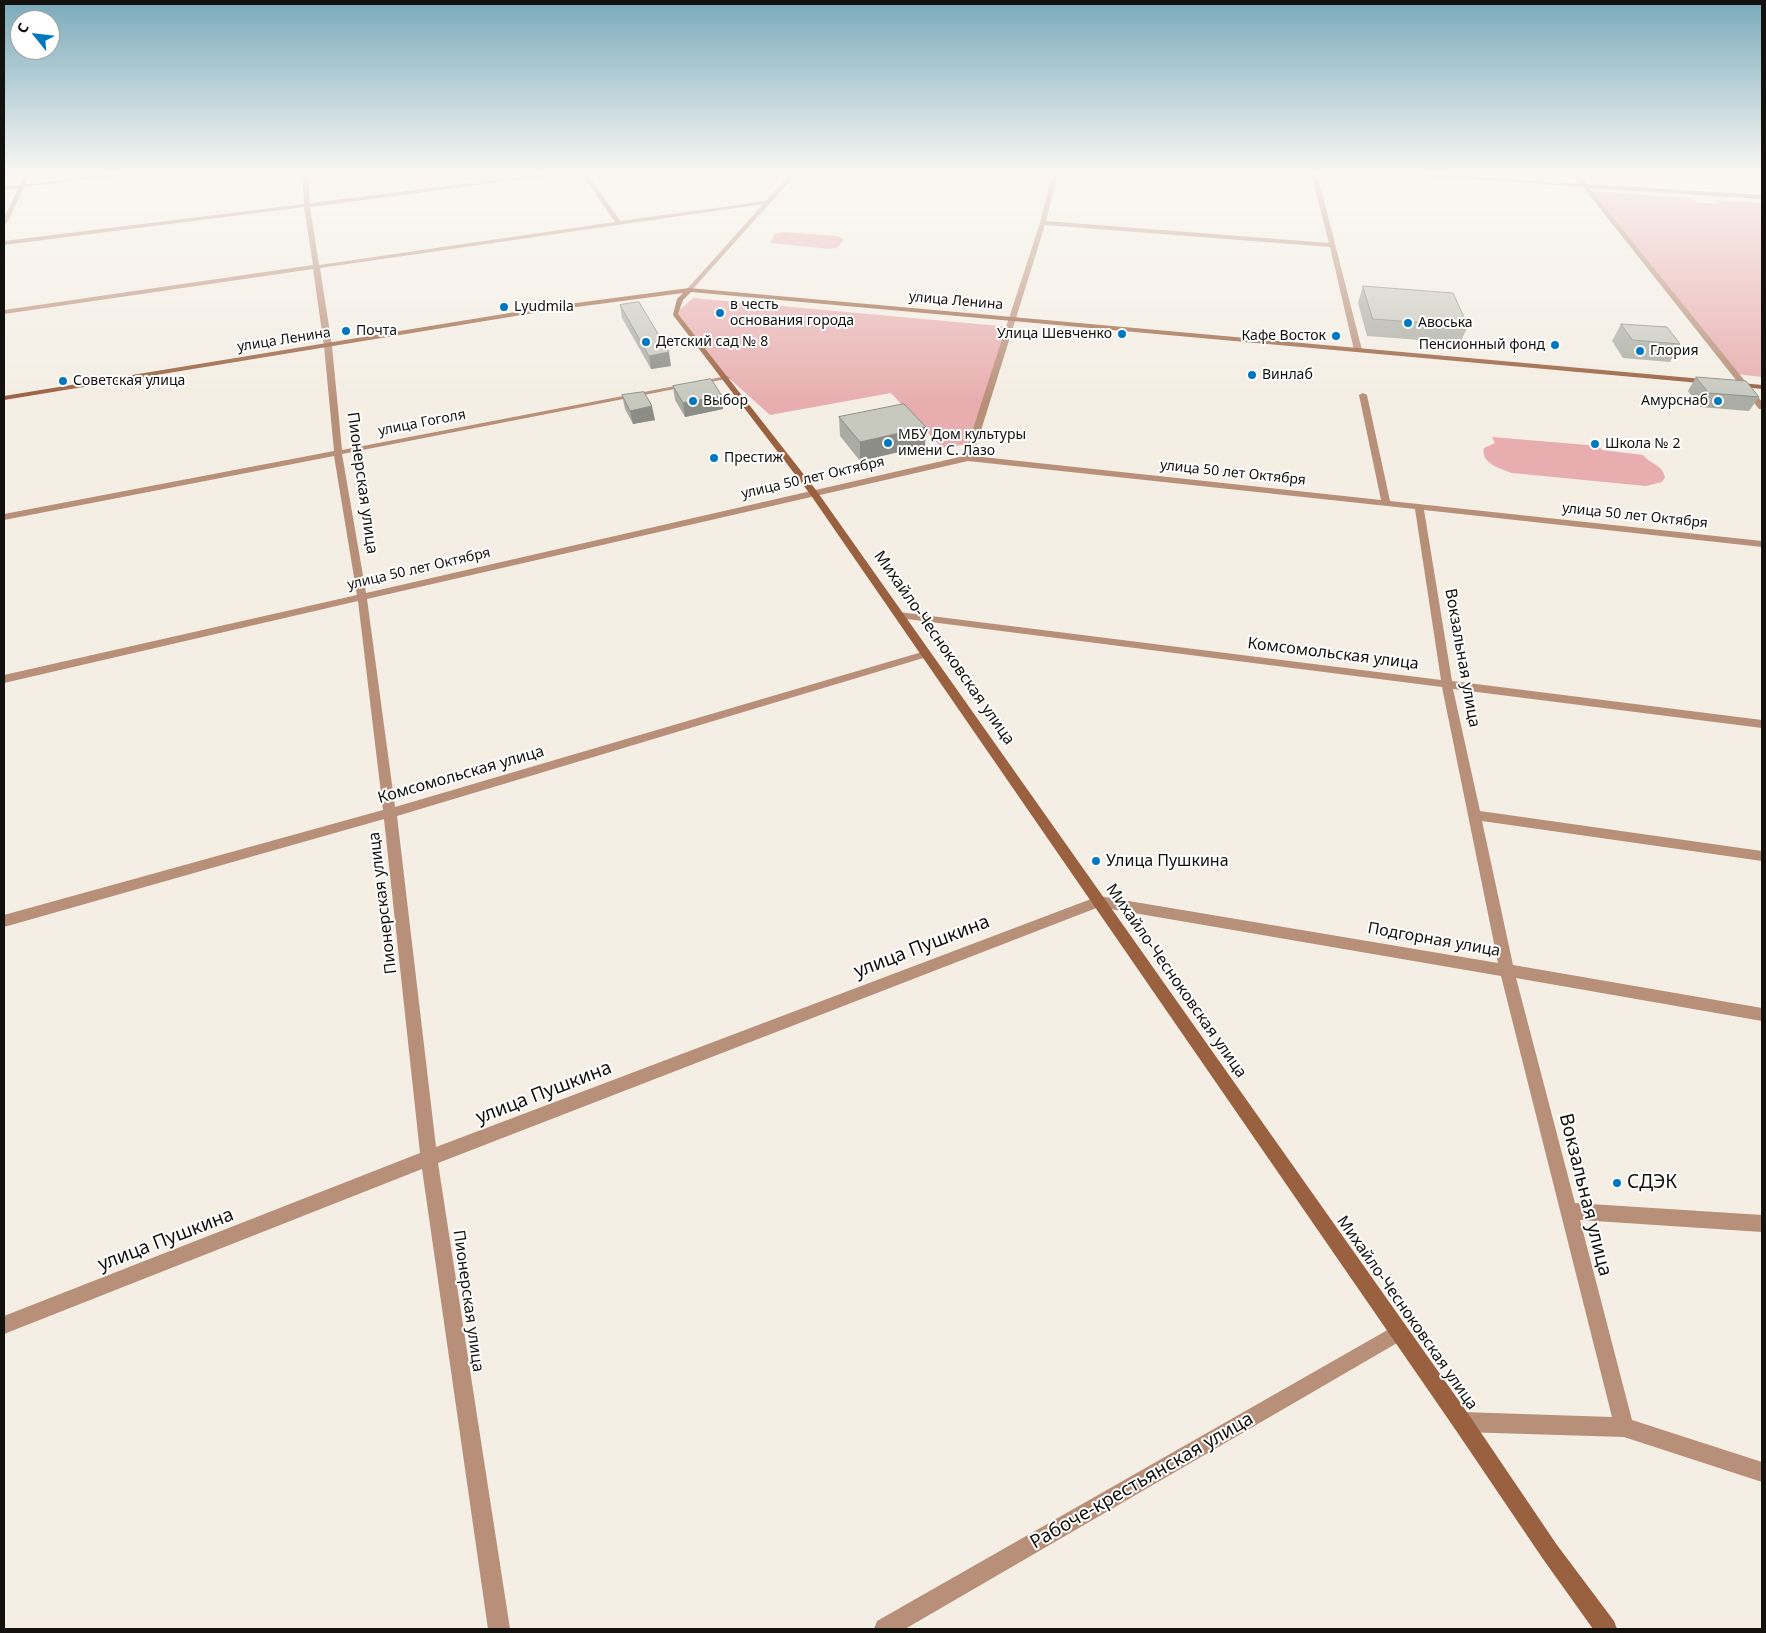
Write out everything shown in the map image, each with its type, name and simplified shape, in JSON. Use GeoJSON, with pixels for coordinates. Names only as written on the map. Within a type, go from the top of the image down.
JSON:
{"type":"FeatureCollection","features":[{"type":"Feature","properties":{"kind":"main road","name":"улица Ленина"},"geometry":{"type":"LineString","coordinates":[[4,398],[546,309],[689,290],[1716,383]]}},
{"type":"Feature","properties":{"kind":"main road","name":"Михайло-Чесноковская улица"},"geometry":{"type":"LineString","coordinates":[[689,290],[680,299],[675,314],[727,378],[813,492],[1398,1333],[1462,1422],[1550,1552],[1606,1629]]}},
{"type":"Feature","properties":{"kind":"main road"},"geometry":{"type":"LineString","coordinates":[[1726,384],[1762,387]]}},
{"type":"Feature","properties":{"kind":"street","name":"Пионерская улица"},"geometry":{"type":"LineString","coordinates":[[313,249],[328,346],[338,453],[362,596],[390,813],[429,1158],[499,1629]]}},
{"type":"Feature","properties":{"kind":"street"},"geometry":{"type":"LineString","coordinates":[[4,312],[439,249]]}},
{"type":"Feature","properties":{"kind":"street","name":"Михайло-Чесноковская улица"},"geometry":{"type":"LineString","coordinates":[[689,290],[726,249]]}},
{"type":"Feature","properties":{"kind":"street"},"geometry":{"type":"LineString","coordinates":[[968,458],[1036,249]]}},
{"type":"Feature","properties":{"kind":"street"},"geometry":{"type":"LineString","coordinates":[[1334,249],[1358,350]]}},
{"type":"Feature","properties":{"kind":"street"},"geometry":{"type":"LineString","coordinates":[[1636,249],[1762,407]]}},
{"type":"Feature","properties":{"kind":"street","name":"улица Гоголя"},"geometry":{"type":"LineString","coordinates":[[4,517],[727,378]]}},
{"type":"Feature","properties":{"kind":"street"},"geometry":{"type":"LineString","coordinates":[[1364,395],[1386,504]]}},
{"type":"Feature","properties":{"kind":"street","name":"улица 50 лет Октября"},"geometry":{"type":"LineString","coordinates":[[4,679],[968,458],[1762,544]]}},
{"type":"Feature","properties":{"kind":"street","name":"Вокзальная улица"},"geometry":{"type":"LineString","coordinates":[[1419,507],[1447,685],[1476,815],[1507,970],[1624,1427]]}},
{"type":"Feature","properties":{"kind":"street","name":"Комсомольская улица"},"geometry":{"type":"LineString","coordinates":[[899,614],[1762,724]]}},
{"type":"Feature","properties":{"kind":"street","name":"Комсомольская улица"},"geometry":{"type":"LineString","coordinates":[[4,921],[390,813],[926,654]]}},
{"type":"Feature","properties":{"kind":"street"},"geometry":{"type":"LineString","coordinates":[[1476,815],[1762,856]]}},
{"type":"Feature","properties":{"kind":"street","name":"Подгорная улица"},"geometry":{"type":"LineString","coordinates":[[1099,901],[1762,1014]]}},
{"type":"Feature","properties":{"kind":"street","name":"улица Пушкина"},"geometry":{"type":"LineString","coordinates":[[4,1325],[429,1158],[1099,901]]}},
{"type":"Feature","properties":{"kind":"street"},"geometry":{"type":"LineString","coordinates":[[1568,1211],[1762,1223]]}},
{"type":"Feature","properties":{"kind":"street","name":"Рабоче-крестьянская улица"},"geometry":{"type":"LineString","coordinates":[[885,1629],[1398,1333]]}},
{"type":"Feature","properties":{"kind":"street"},"geometry":{"type":"LineString","coordinates":[[1462,1422],[1624,1427],[1762,1472]]}},
{"type":"Feature","properties":{"kind":"shaded area"},"geometry":{"type":"Polygon","coordinates":[[[1634,249],[1762,249],[1762,377],[1736,374],[1634,249]]]}},
{"type":"Feature","properties":{"kind":"shaded area"},"geometry":{"type":"Polygon","coordinates":[[[693,298],[1011,327],[967,444],[942,448],[891,393],[770,415],[721,371],[675,314],[693,298]]]}},
{"type":"Feature","properties":{"kind":"shaded area"},"geometry":{"type":"Polygon","coordinates":[[[1492,437],[1599,446],[1602,450],[1643,455],[1661,469],[1665,477],[1662,482],[1646,486],[1512,473],[1492,465],[1485,458],[1484,448],[1495,443],[1492,437]]]}},
{"type":"Feature","properties":{"kind":"building"},"geometry":{"type":"Polygon","coordinates":[[[1363,286],[1453,293],[1468,326],[1373,319],[1363,286]]]}},
{"type":"Feature","properties":{"kind":"building"},"geometry":{"type":"Polygon","coordinates":[[[639,302],[669,352],[649,356],[620,305],[639,302]]]}},
{"type":"Feature","properties":{"kind":"building"},"geometry":{"type":"Polygon","coordinates":[[[1621,324],[1667,327],[1680,344],[1633,340],[1621,324]]]}},
{"type":"Feature","properties":{"kind":"building"},"geometry":{"type":"Polygon","coordinates":[[[1696,377],[1746,381],[1759,397],[1709,393],[1696,377]]]}},
{"type":"Feature","properties":{"kind":"building"},"geometry":{"type":"Polygon","coordinates":[[[711,379],[722,396],[683,403],[673,386],[711,379]]]}},
{"type":"Feature","properties":{"kind":"building"},"geometry":{"type":"Polygon","coordinates":[[[644,392],[652,406],[630,411],[622,395],[644,392]]]}},
{"type":"Feature","properties":{"kind":"building"},"geometry":{"type":"Polygon","coordinates":[[[904,404],[926,427],[860,442],[839,417],[904,404]]]}},
{"type":"Feature","properties":{"kind":"place","name":"Lyudmila"},"geometry":{"type":"Point","coordinates":[504,307]}},
{"type":"Feature","properties":{"kind":"place","name":"в честь основания города"},"geometry":{"type":"Point","coordinates":[720,313]}},
{"type":"Feature","properties":{"kind":"place","name":"Авоська"},"geometry":{"type":"Point","coordinates":[1408,323]}},
{"type":"Feature","properties":{"kind":"place","name":"Почта"},"geometry":{"type":"Point","coordinates":[346,331]}},
{"type":"Feature","properties":{"kind":"place","name":"Улица Шевченко"},"geometry":{"type":"Point","coordinates":[1122,334]}},
{"type":"Feature","properties":{"kind":"place","name":"Кафе Восток"},"geometry":{"type":"Point","coordinates":[1336,336]}},
{"type":"Feature","properties":{"kind":"place","name":"Детский сад № 8"},"geometry":{"type":"Point","coordinates":[646,342]}},
{"type":"Feature","properties":{"kind":"place","name":"Пенсионный фонд"},"geometry":{"type":"Point","coordinates":[1555,345]}},
{"type":"Feature","properties":{"kind":"place","name":"Глория"},"geometry":{"type":"Point","coordinates":[1640,351]}},
{"type":"Feature","properties":{"kind":"place","name":"Винлаб"},"geometry":{"type":"Point","coordinates":[1252,375]}},
{"type":"Feature","properties":{"kind":"place","name":"Советская улица"},"geometry":{"type":"Point","coordinates":[63,381]}},
{"type":"Feature","properties":{"kind":"place","name":"Выбор"},"geometry":{"type":"Point","coordinates":[693,401]}},
{"type":"Feature","properties":{"kind":"place","name":"Амурснаб"},"geometry":{"type":"Point","coordinates":[1718,401]}},
{"type":"Feature","properties":{"kind":"place","name":"МБУ Дом культуры имени С. Лазо"},"geometry":{"type":"Point","coordinates":[888,443]}},
{"type":"Feature","properties":{"kind":"place","name":"Школа № 2"},"geometry":{"type":"Point","coordinates":[1595,444]}},
{"type":"Feature","properties":{"kind":"place","name":"Престиж"},"geometry":{"type":"Point","coordinates":[714,458]}},
{"type":"Feature","properties":{"kind":"place","name":"Улица Пушкина"},"geometry":{"type":"Point","coordinates":[1096,861]}},
{"type":"Feature","properties":{"kind":"place","name":"СДЭК"},"geometry":{"type":"Point","coordinates":[1617,1183]}}]}
